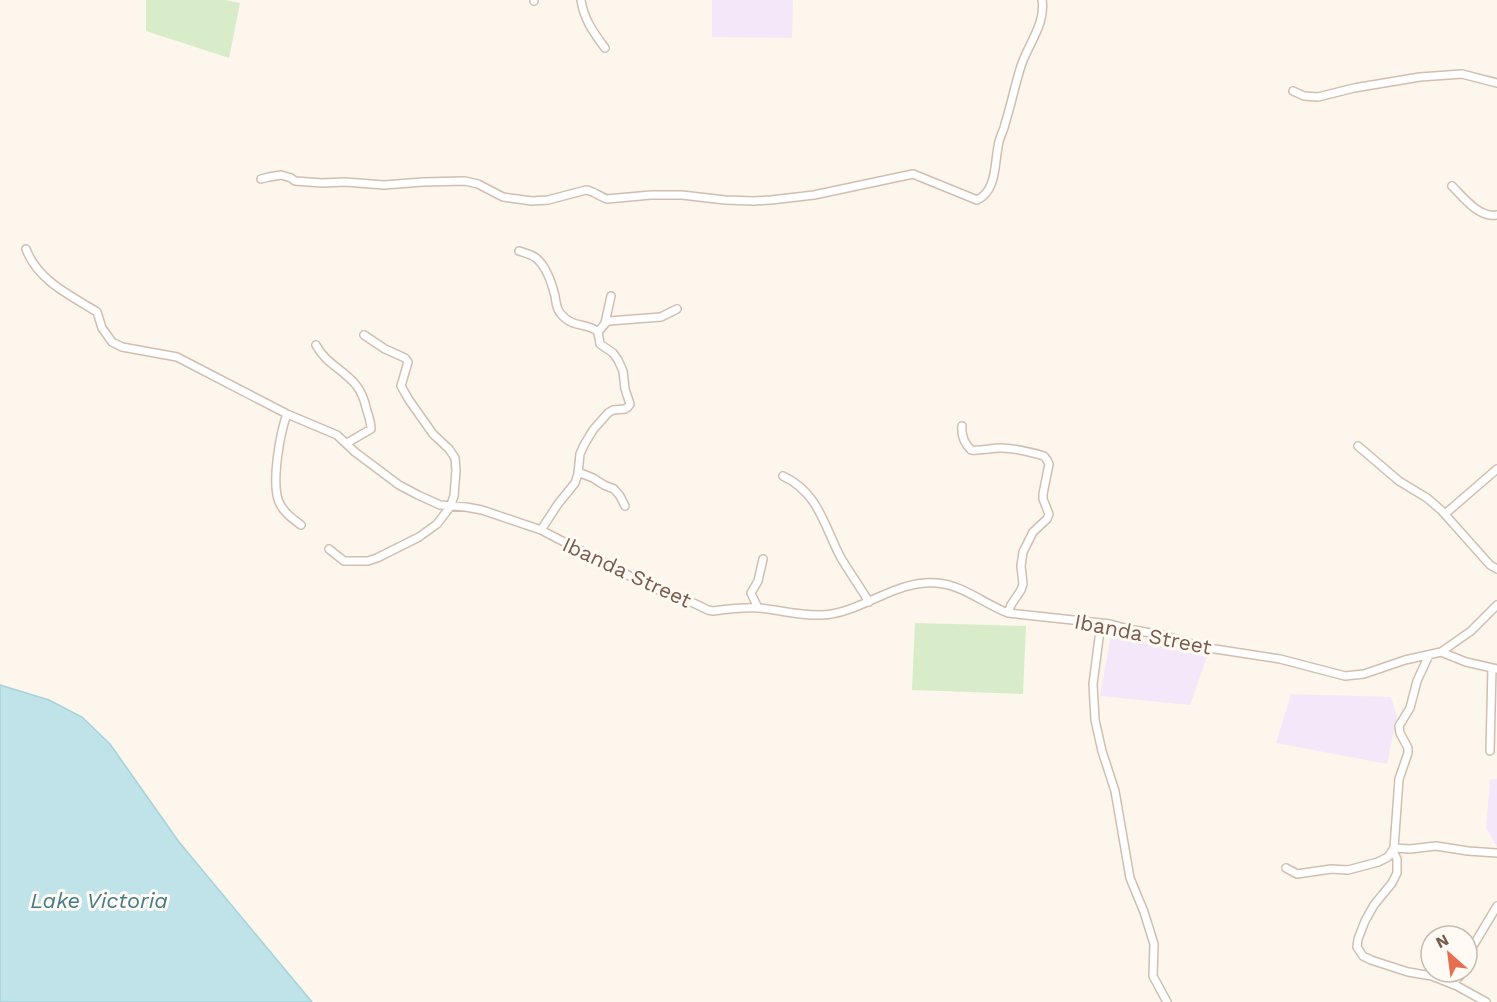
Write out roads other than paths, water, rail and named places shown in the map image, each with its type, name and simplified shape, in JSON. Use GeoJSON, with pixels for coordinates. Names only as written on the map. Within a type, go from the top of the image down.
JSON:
{"type":"FeatureCollection","features":[{"type":"Feature","properties":{"kind":"street"},"geometry":{"type":"LineString","coordinates":[[581,0],[587,22],[606,48]]}},
{"type":"Feature","properties":{"kind":"street"},"geometry":{"type":"LineString","coordinates":[[261,180],[281,176],[296,181],[322,183],[465,182],[478,184],[503,197],[532,201],[548,200],[591,190],[607,199],[682,195],[753,201],[814,195],[913,174],[977,200],[988,193],[991,185],[999,141],[1022,63],[1042,15],[1042,0]]}},
{"type":"Feature","properties":{"kind":"street"},"geometry":{"type":"LineString","coordinates":[[1293,91],[1304,96],[1317,97],[1420,77],[1462,74],[1497,83]]}},
{"type":"Feature","properties":{"kind":"street"},"geometry":{"type":"LineString","coordinates":[[1452,186],[1478,210],[1488,215],[1497,215]]}},
{"type":"Feature","properties":{"kind":"street","name":"Ibanda Street"},"geometry":{"type":"LineString","coordinates":[[26,249],[30,260],[46,280],[97,312],[102,327],[112,342],[122,347],[177,357],[287,414],[337,435],[399,485],[440,505],[482,510],[541,530],[653,588],[708,610],[758,608],[805,615],[825,615],[849,610],[902,588],[921,583],[937,583],[974,595],[1008,613],[1101,623],[1162,635],[1202,647],[1280,659],[1345,676],[1364,674],[1405,660],[1441,652],[1471,632],[1497,605]]}},
{"type":"Feature","properties":{"kind":"street"},"geometry":{"type":"LineString","coordinates":[[519,251],[530,254],[541,262],[553,287],[557,309],[562,315],[577,325],[591,327],[598,332],[600,344],[613,353],[623,370],[630,405],[625,409],[608,413],[597,424],[580,454],[576,479],[541,530]]}},
{"type":"Feature","properties":{"kind":"street"},"geometry":{"type":"LineString","coordinates":[[598,332],[605,323],[611,296]]}},
{"type":"Feature","properties":{"kind":"street"},"geometry":{"type":"LineString","coordinates":[[605,323],[615,320],[661,317],[677,309]]}},
{"type":"Feature","properties":{"kind":"street"},"geometry":{"type":"LineString","coordinates":[[329,549],[344,561],[368,561],[377,558],[419,537],[437,524],[450,507],[454,496],[455,458],[433,434],[401,386],[408,362],[405,358],[385,349],[364,335]]}},
{"type":"Feature","properties":{"kind":"street"},"geometry":{"type":"LineString","coordinates":[[316,345],[328,361],[356,384],[365,404],[371,429],[347,443]]}},
{"type":"Feature","properties":{"kind":"street"},"geometry":{"type":"LineString","coordinates":[[287,414],[282,428],[276,490],[282,508],[302,525]]}},
{"type":"Feature","properties":{"kind":"street"},"geometry":{"type":"LineString","coordinates":[[962,426],[961,433],[971,450],[1012,448],[1044,456],[1049,464],[1043,494],[1047,519],[1033,532],[1025,546],[1021,560],[1023,584],[1008,613]]}},
{"type":"Feature","properties":{"kind":"street"},"geometry":{"type":"LineString","coordinates":[[1358,446],[1399,482],[1427,498],[1446,514],[1490,565],[1497,569]]}},
{"type":"Feature","properties":{"kind":"street"},"geometry":{"type":"LineString","coordinates":[[1446,514],[1497,469]]}},
{"type":"Feature","properties":{"kind":"street"},"geometry":{"type":"LineString","coordinates":[[578,472],[614,489],[625,506]]}},
{"type":"Feature","properties":{"kind":"street"},"geometry":{"type":"LineString","coordinates":[[571,487],[588,476]]}},
{"type":"Feature","properties":{"kind":"street"},"geometry":{"type":"LineString","coordinates":[[783,476],[799,486],[817,506],[842,558],[869,602]]}},
{"type":"Feature","properties":{"kind":"street"},"geometry":{"type":"LineString","coordinates":[[758,608],[751,593],[757,584],[762,560]]}},
{"type":"Feature","properties":{"kind":"street"},"geometry":{"type":"LineString","coordinates":[[1101,623],[1093,684],[1095,720],[1115,791],[1130,878],[1154,944],[1153,976],[1167,1002]]}},
{"type":"Feature","properties":{"kind":"street"},"geometry":{"type":"LineString","coordinates":[[1441,652],[1466,662],[1494,668],[1490,751]]}},
{"type":"Feature","properties":{"kind":"street"},"geometry":{"type":"LineString","coordinates":[[1419,974],[1371,960],[1363,956],[1357,947],[1365,921],[1397,873],[1394,850],[1399,779],[1408,753],[1408,748],[1399,730],[1410,708],[1429,655]]}},
{"type":"Feature","properties":{"kind":"street"},"geometry":{"type":"LineString","coordinates":[[1286,868],[1297,874],[1331,869],[1356,869],[1388,857],[1394,850],[1436,846],[1497,853]]}},
{"type":"Feature","properties":{"kind":"street"},"geometry":{"type":"LineString","coordinates":[[1479,936],[1497,906]]}},
{"type":"Feature","properties":{"kind":"street"},"geometry":{"type":"LineString","coordinates":[[1452,984],[1486,1002]]}},
{"type":"Feature","properties":{"kind":"water","name":"Lake Victoria"},"geometry":{"type":"Polygon","coordinates":[[[0,685],[49,700],[82,717],[110,744],[179,842],[312,1002],[0,1002],[0,685]]]}}]}
